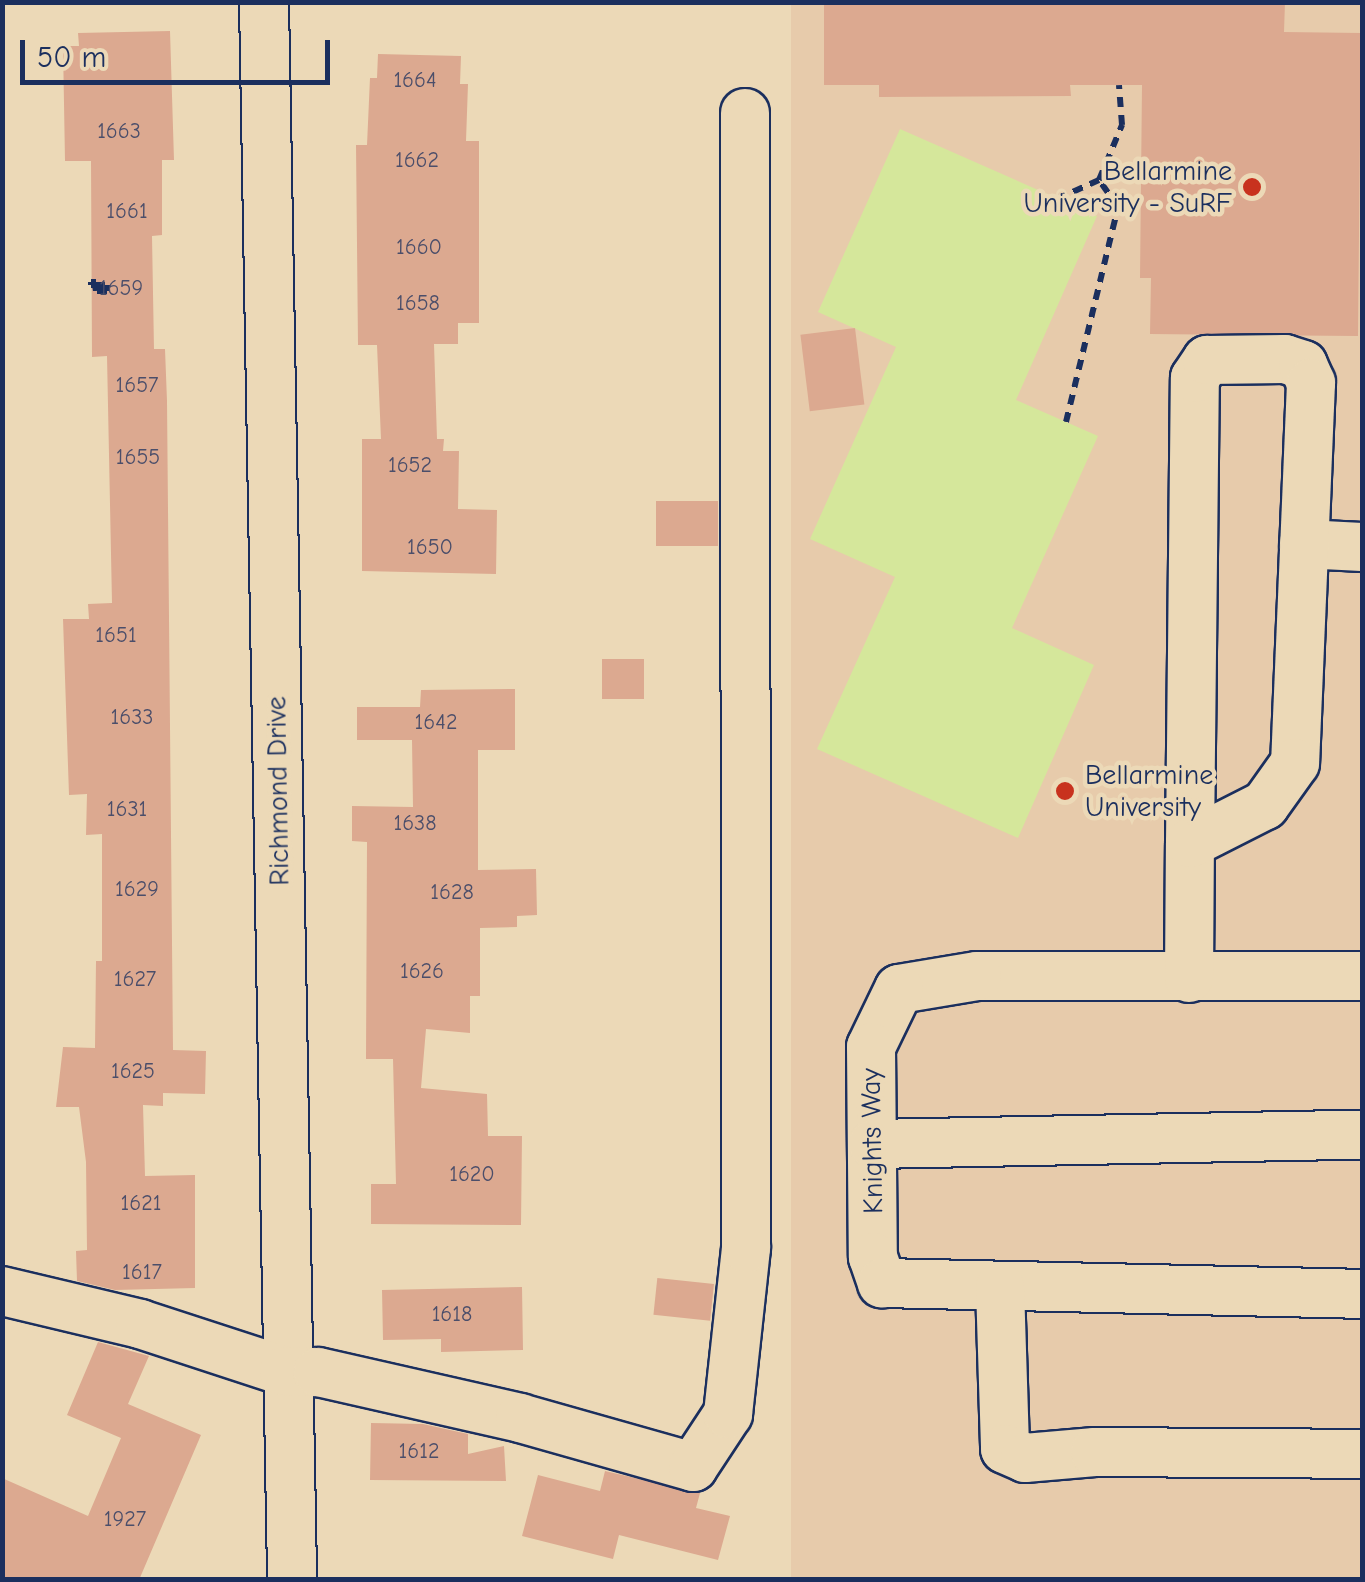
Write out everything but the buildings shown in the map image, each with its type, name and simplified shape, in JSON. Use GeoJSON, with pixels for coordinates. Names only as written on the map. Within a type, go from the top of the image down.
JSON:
{"type":"FeatureCollection","features":[{"type":"Feature","properties":{"kind":"street","name":"Richmond Drive"},"geometry":{"type":"LineString","coordinates":[[264,2],[284,1372],[292,1580]]}},
{"type":"Feature","properties":{"kind":"street"},"geometry":{"type":"LineString","coordinates":[[2,1292],[140,1324],[284,1372],[318,1372],[520,1418],[693,1467],[728,1414],[746,1248],[745,114]]}},
{"type":"Feature","properties":{"kind":"street"},"geometry":{"type":"LineString","coordinates":[[1189,978],[1190,842],[1195,378],[1207,360],[1303,365],[1311,383],[1290,778],[1265,804],[1190,842]]}},
{"type":"Feature","properties":{"kind":"street"},"geometry":{"type":"LineString","coordinates":[[1304,544],[1362,547]]}},
{"type":"Feature","properties":{"kind":"street","name":"Knights Way"},"geometry":{"type":"LineString","coordinates":[[1362,976],[977,976],[898,990],[871,1047],[873,1257],[882,1283],[1362,1294]]}},
{"type":"Feature","properties":{"kind":"street"},"geometry":{"type":"LineString","coordinates":[[873,1144],[1362,1135]]}},
{"type":"Feature","properties":{"kind":"street"},"geometry":{"type":"LineString","coordinates":[[1000,1287],[1005,1449],[1025,1458],[1094,1452],[1362,1454]]}},
{"type":"Feature","properties":{"kind":"path"},"geometry":{"type":"LineString","coordinates":[[1058,199],[1099,180],[1122,125],[1119,85]]}},
{"type":"Feature","properties":{"kind":"path"},"geometry":{"type":"LineString","coordinates":[[1066,422],[1118,206],[1099,180]]}},
{"type":"Feature","properties":{"kind":"shaded area","name":"Bellarmine University"},"geometry":{"type":"Polygon","coordinates":[[[791,3],[1362,3],[1362,1580],[791,1580],[791,3]]]}},
{"type":"Feature","properties":{"kind":"green space"},"geometry":{"type":"Polygon","coordinates":[[[900,129],[1097,216],[1016,400],[1098,436],[1012,628],[1094,665],[1018,838],[817,749],[895,577],[810,539],[896,347],[818,312],[900,129]]]}},
{"type":"Feature","properties":{"kind":"place","name":"Bellarmine University - SuRF"},"geometry":{"type":"Point","coordinates":[1252,187]}},
{"type":"Feature","properties":{"kind":"place","name":"Bellarmine University"},"geometry":{"type":"Point","coordinates":[1065,791]}}]}
